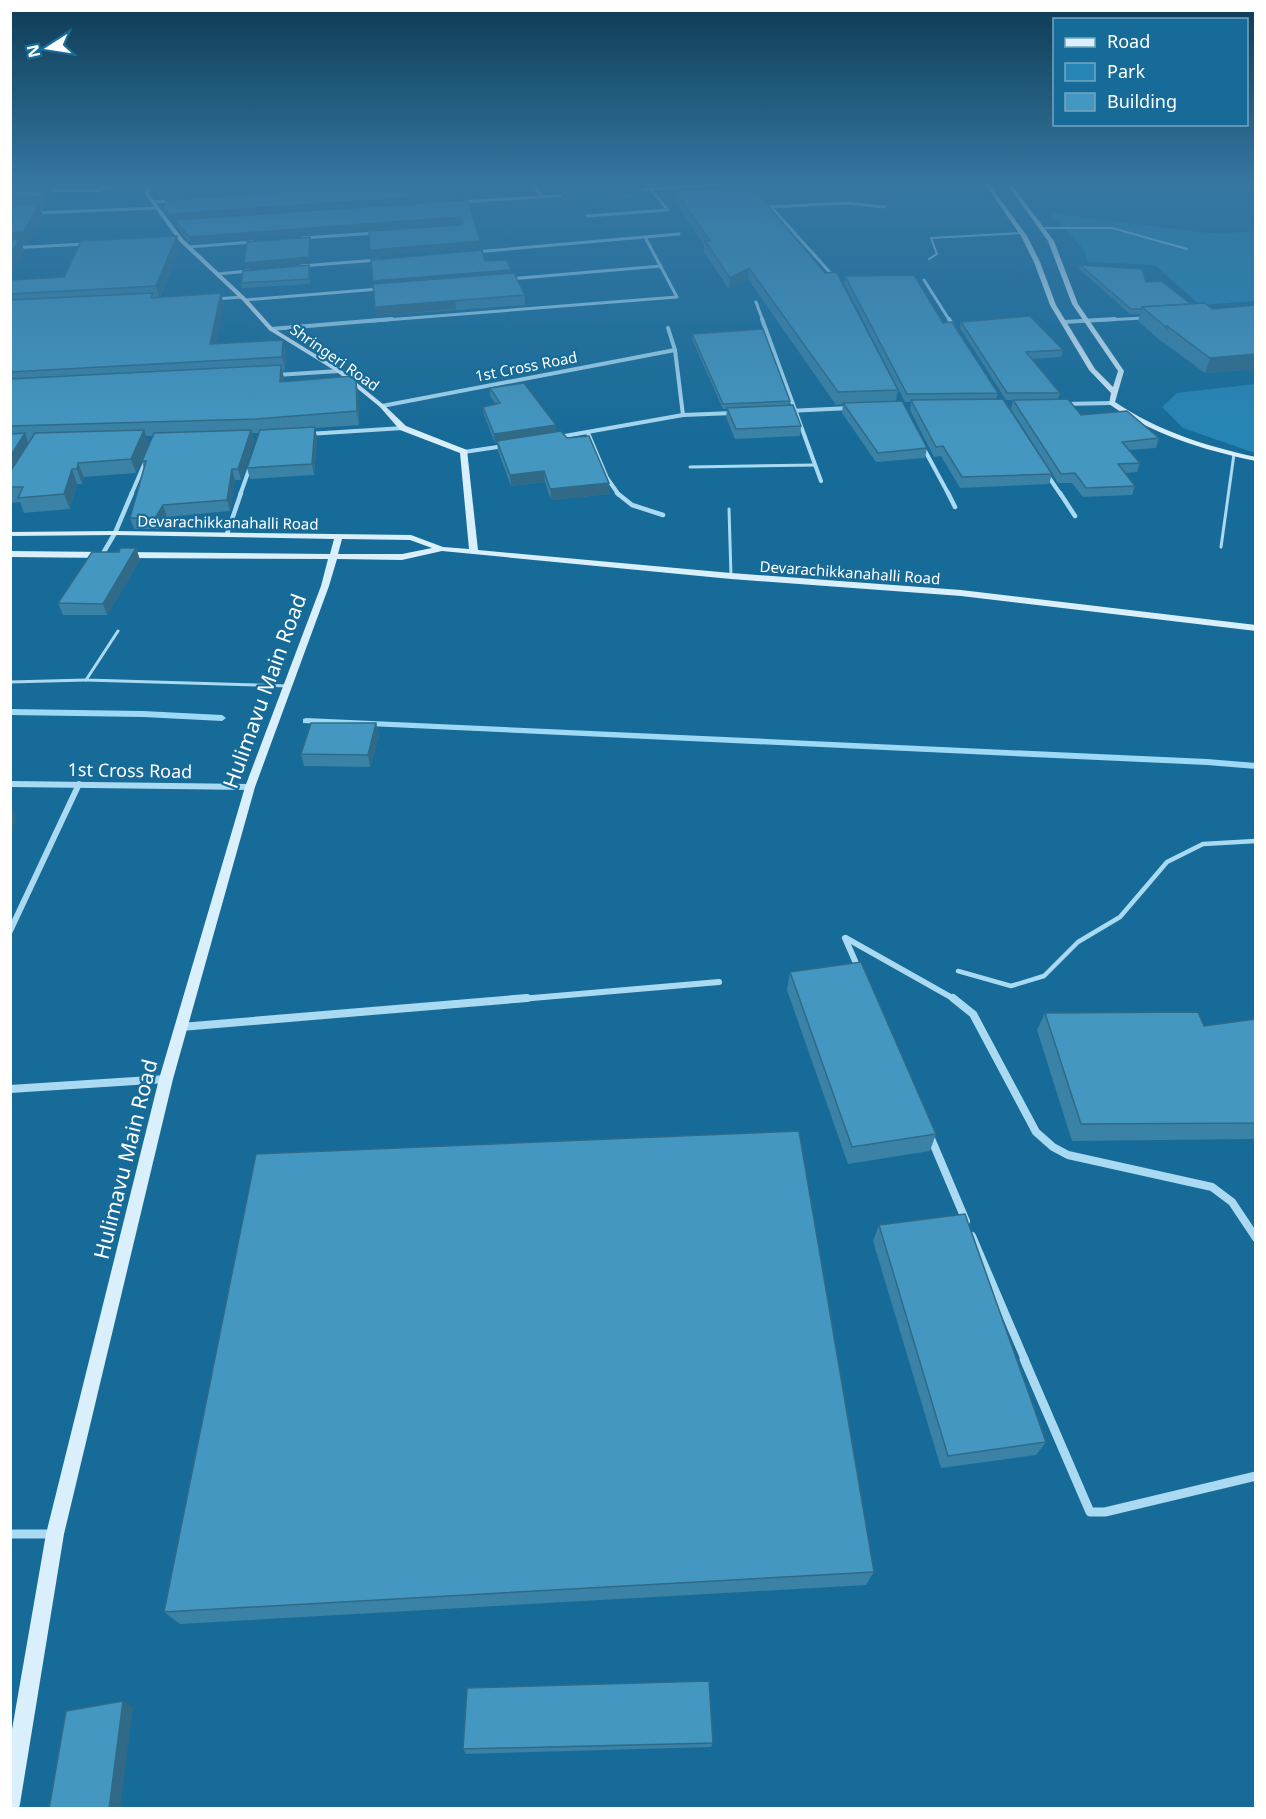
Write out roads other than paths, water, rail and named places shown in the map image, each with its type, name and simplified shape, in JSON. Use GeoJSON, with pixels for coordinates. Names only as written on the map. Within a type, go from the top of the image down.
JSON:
{"type":"FeatureCollection","features":[{"type":"Feature","properties":{"kind":"main road","name":"Shringeri Road"},"geometry":{"type":"LineString","coordinates":[[212,269],[244,299],[271,329],[339,371],[382,406],[403,428],[464,452]]}},
{"type":"Feature","properties":{"kind":"main road"},"geometry":{"type":"LineString","coordinates":[[1040,269],[1053,305],[1092,370],[1113,391]]}},
{"type":"Feature","properties":{"kind":"main road"},"geometry":{"type":"LineString","coordinates":[[1062,269],[1075,304],[1121,371],[1111,403],[1127,415],[1163,434],[1256,459]]}},
{"type":"Feature","properties":{"kind":"main road"},"geometry":{"type":"LineString","coordinates":[[464,452],[474,552]]}},
{"type":"Feature","properties":{"kind":"main road","name":"Devarachikkanahalli Road"},"geometry":{"type":"LineString","coordinates":[[10,534],[227,534],[338,539],[411,538],[442,549],[731,576],[961,593],[1256,628]]}},
{"type":"Feature","properties":{"kind":"main road","name":"Hulimavu Main Road"},"geometry":{"type":"LineString","coordinates":[[10,1804],[55,1534],[166,1078],[250,787],[325,586],[338,539]]}},
{"type":"Feature","properties":{"kind":"main road","name":"Devarachikkanahalli Road"},"geometry":{"type":"LineString","coordinates":[[10,554],[402,556],[442,549]]}},
{"type":"Feature","properties":{"kind":"street"},"geometry":{"type":"LineString","coordinates":[[506,279],[627,269]]}},
{"type":"Feature","properties":{"kind":"street"},"geometry":{"type":"LineString","coordinates":[[271,329],[677,297],[662,269]]}},
{"type":"Feature","properties":{"kind":"street"},"geometry":{"type":"LineString","coordinates":[[826,269],[840,284]]}},
{"type":"Feature","properties":{"kind":"street"},"geometry":{"type":"LineString","coordinates":[[217,274],[253,271]]}},
{"type":"Feature","properties":{"kind":"street"},"geometry":{"type":"LineString","coordinates":[[924,280],[960,338]]}},
{"type":"Feature","properties":{"kind":"street"},"geometry":{"type":"LineString","coordinates":[[207,299],[244,299],[388,289]]}},
{"type":"Feature","properties":{"kind":"street"},"geometry":{"type":"LineString","coordinates":[[756,302],[821,481]]}},
{"type":"Feature","properties":{"kind":"street"},"geometry":{"type":"LineString","coordinates":[[1064,322],[1155,317]]}},
{"type":"Feature","properties":{"kind":"street"},"geometry":{"type":"LineString","coordinates":[[668,328],[675,350],[682,415]]}},
{"type":"Feature","properties":{"kind":"street","name":"1st Cross Road"},"geometry":{"type":"LineString","coordinates":[[382,406],[675,350]]}},
{"type":"Feature","properties":{"kind":"street"},"geometry":{"type":"LineString","coordinates":[[268,375],[339,371]]}},
{"type":"Feature","properties":{"kind":"street"},"geometry":{"type":"LineString","coordinates":[[1056,404],[1111,403]]}},
{"type":"Feature","properties":{"kind":"street"},"geometry":{"type":"LineString","coordinates":[[784,411],[854,408]]}},
{"type":"Feature","properties":{"kind":"street"},"geometry":{"type":"LineString","coordinates":[[554,438],[682,415],[739,413]]}},
{"type":"Feature","properties":{"kind":"street"},"geometry":{"type":"LineString","coordinates":[[296,435],[403,428]]}},
{"type":"Feature","properties":{"kind":"street"},"geometry":{"type":"LineString","coordinates":[[588,433],[614,489],[621,497],[630,504],[663,515]]}},
{"type":"Feature","properties":{"kind":"street"},"geometry":{"type":"LineString","coordinates":[[464,452],[509,445]]}},
{"type":"Feature","properties":{"kind":"street"},"geometry":{"type":"LineString","coordinates":[[923,447],[956,507]]}},
{"type":"Feature","properties":{"kind":"street"},"geometry":{"type":"LineString","coordinates":[[102,555],[115,533],[150,450]]}},
{"type":"Feature","properties":{"kind":"street"},"geometry":{"type":"LineString","coordinates":[[227,534],[253,458]]}},
{"type":"Feature","properties":{"kind":"street"},"geometry":{"type":"LineString","coordinates":[[1045,470],[1075,516]]}},
{"type":"Feature","properties":{"kind":"street","name":"1st Cross Road"},"geometry":{"type":"LineString","coordinates":[[10,784],[250,787]]}},
{"type":"Feature","properties":{"kind":"street"},"geometry":{"type":"LineString","coordinates":[[10,931],[80,784]]}},
{"type":"Feature","properties":{"kind":"street"},"geometry":{"type":"LineString","coordinates":[[864,981],[845,938],[962,1003],[973,1014],[1024,1113],[1036,1132],[1053,1147],[1068,1155],[1212,1187],[1224,1192],[1235,1204],[1256,1238]]}},
{"type":"Feature","properties":{"kind":"street"},"geometry":{"type":"LineString","coordinates":[[180,1028],[719,982]]}},
{"type":"Feature","properties":{"kind":"street"},"geometry":{"type":"LineString","coordinates":[[10,1089],[166,1078]]}},
{"type":"Feature","properties":{"kind":"street"},"geometry":{"type":"LineString","coordinates":[[928,1133],[1090,1512],[1105,1512],[1256,1476]]}},
{"type":"Feature","properties":{"kind":"street"},"geometry":{"type":"LineString","coordinates":[[10,1534],[55,1534]]}},
{"type":"Feature","properties":{"kind":"lane"},"geometry":{"type":"LineString","coordinates":[[1221,547],[1234,454]]}},
{"type":"Feature","properties":{"kind":"lane"},"geometry":{"type":"LineString","coordinates":[[690,467],[815,465]]}},
{"type":"Feature","properties":{"kind":"lane"},"geometry":{"type":"LineString","coordinates":[[729,509],[731,576]]}},
{"type":"Feature","properties":{"kind":"lane"},"geometry":{"type":"LineString","coordinates":[[86,680],[118,631]]}},
{"type":"Feature","properties":{"kind":"lane"},"geometry":{"type":"LineString","coordinates":[[10,682],[86,680],[289,686]]}},
{"type":"Feature","properties":{"kind":"lane"},"geometry":{"type":"LineString","coordinates":[[958,971],[1011,986],[1044,976],[1078,942],[1120,917],[1167,862],[1203,844],[1256,841]]}},
{"type":"Feature","properties":{"kind":"waterway"},"geometry":{"type":"LineString","coordinates":[[10,712],[222,718]]}},
{"type":"Feature","properties":{"kind":"waterway"},"geometry":{"type":"LineString","coordinates":[[306,721],[1256,766]]}}]}
